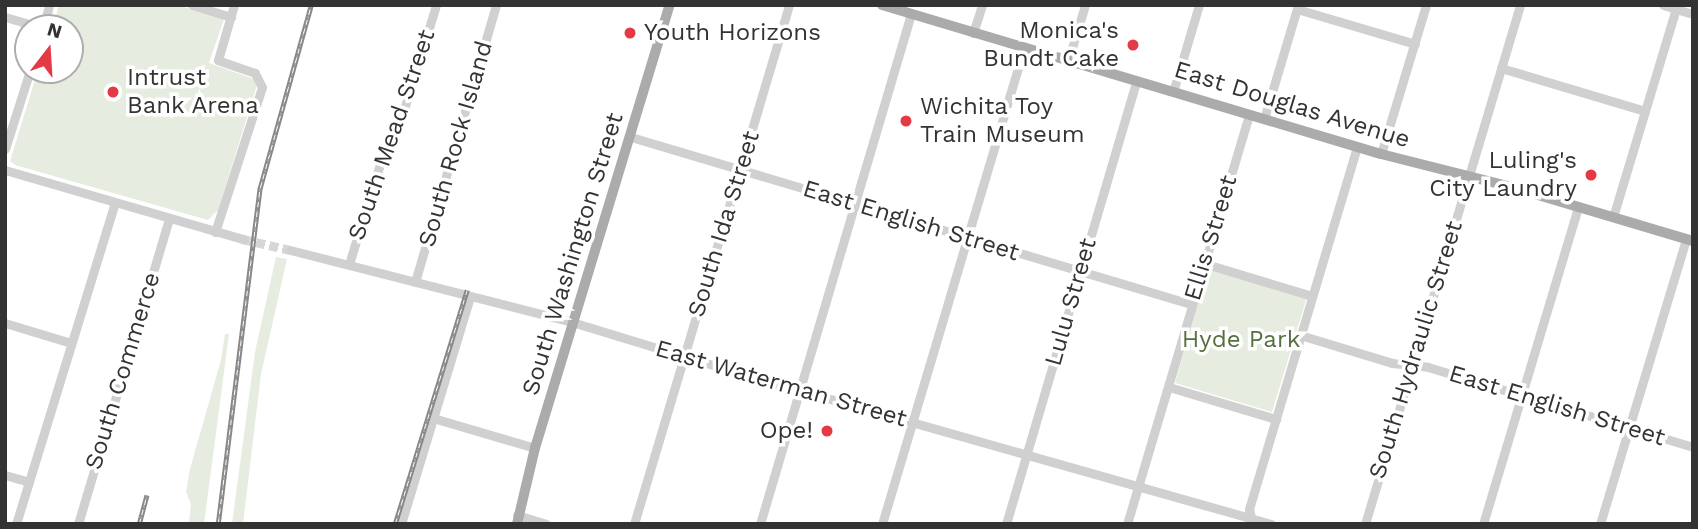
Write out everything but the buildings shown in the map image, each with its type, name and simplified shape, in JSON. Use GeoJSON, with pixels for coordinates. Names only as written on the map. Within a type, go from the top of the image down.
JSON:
{"type":"FeatureCollection","features":[{"type":"Feature","properties":{"kind":"main road","name":"South Washington Street"},"geometry":{"type":"LineString","coordinates":[[514,521],[670,5]]}},
{"type":"Feature","properties":{"kind":"main road","name":"East Douglas Avenue"},"geometry":{"type":"LineString","coordinates":[[881,5],[1381,154],[1689,240]]}},
{"type":"Feature","properties":{"kind":"street"},"geometry":{"type":"LineString","coordinates":[[192,5],[230,18]]}},
{"type":"Feature","properties":{"kind":"street"},"geometry":{"type":"LineString","coordinates":[[215,232],[262,87],[255,73],[218,60],[234,5]]}},
{"type":"Feature","properties":{"kind":"street","name":"South Mead Street"},"geometry":{"type":"LineString","coordinates":[[349,264],[380,164],[401,118],[436,5]]}},
{"type":"Feature","properties":{"kind":"street","name":"South Rock Island"},"geometry":{"type":"LineString","coordinates":[[415,282],[496,5]]}},
{"type":"Feature","properties":{"kind":"street","name":"South Ida Street"},"geometry":{"type":"LineString","coordinates":[[634,524],[789,5]]}},
{"type":"Feature","properties":{"kind":"street"},"geometry":{"type":"LineString","coordinates":[[973,33],[982,5]]}},
{"type":"Feature","properties":{"kind":"street"},"geometry":{"type":"LineString","coordinates":[[1068,61],[1085,5]]}},
{"type":"Feature","properties":{"kind":"street"},"geometry":{"type":"LineString","coordinates":[[1173,92],[1199,5]]}},
{"type":"Feature","properties":{"kind":"street"},"geometry":{"type":"LineString","coordinates":[[1381,154],[1426,5]]}},
{"type":"Feature","properties":{"kind":"street","name":"South Hydraulic Street"},"geometry":{"type":"LineString","coordinates":[[1365,524],[1520,5]]}},
{"type":"Feature","properties":{"kind":"street"},"geometry":{"type":"LineString","coordinates":[[1663,5],[1693,14]]}},
{"type":"Feature","properties":{"kind":"street"},"geometry":{"type":"LineString","coordinates":[[1264,119],[1297,7],[1415,44]]}},
{"type":"Feature","properties":{"kind":"street"},"geometry":{"type":"LineString","coordinates":[[1613,217],[1676,7]]}},
{"type":"Feature","properties":{"kind":"street"},"geometry":{"type":"LineString","coordinates":[[760,524],[911,14]]}},
{"type":"Feature","properties":{"kind":"street"},"geometry":{"type":"LineString","coordinates":[[883,524],[1024,47]]}},
{"type":"Feature","properties":{"kind":"street"},"geometry":{"type":"LineString","coordinates":[[1501,68],[1644,111]]}},
{"type":"Feature","properties":{"kind":"street","name":"Lulu Street"},"geometry":{"type":"LineString","coordinates":[[1006,524],[1136,81]]}},
{"type":"Feature","properties":{"kind":"street"},"geometry":{"type":"LineString","coordinates":[[5,149],[26,84]]}},
{"type":"Feature","properties":{"kind":"street","name":"Ellis Street"},"geometry":{"type":"LineString","coordinates":[[1127,524],[1249,115]]}},
{"type":"Feature","properties":{"kind":"street","name":"East English Street"},"geometry":{"type":"LineString","coordinates":[[631,137],[1191,304]]}},
{"type":"Feature","properties":{"kind":"street"},"geometry":{"type":"LineString","coordinates":[[1252,521],[1249,509],[1357,147]]}},
{"type":"Feature","properties":{"kind":"street"},"geometry":{"type":"LineString","coordinates":[[5,170],[243,239]]}},
{"type":"Feature","properties":{"kind":"street"},"geometry":{"type":"LineString","coordinates":[[16,524],[115,203]]}},
{"type":"Feature","properties":{"kind":"street"},"geometry":{"type":"LineString","coordinates":[[1483,524],[1578,207]]}},
{"type":"Feature","properties":{"kind":"street","name":"South Commerce"},"geometry":{"type":"LineString","coordinates":[[78,524],[169,218]]}},
{"type":"Feature","properties":{"kind":"street"},"geometry":{"type":"LineString","coordinates":[[1600,524],[1689,240]]}},
{"type":"Feature","properties":{"kind":"street","name":"East Waterman Street"},"geometry":{"type":"LineString","coordinates":[[290,250],[572,322],[1252,521],[1271,524]]}},
{"type":"Feature","properties":{"kind":"street"},"geometry":{"type":"LineString","coordinates":[[1203,263],[1312,296]]}},
{"type":"Feature","properties":{"kind":"street"},"geometry":{"type":"LineString","coordinates":[[401,524],[470,297]]}},
{"type":"Feature","properties":{"kind":"street"},"geometry":{"type":"LineString","coordinates":[[5,323],[71,343]]}},
{"type":"Feature","properties":{"kind":"street","name":"East English Street"},"geometry":{"type":"LineString","coordinates":[[1300,335],[1392,363],[1428,367],[1693,447]]}},
{"type":"Feature","properties":{"kind":"street"},"geometry":{"type":"LineString","coordinates":[[1169,387],[1276,419]]}},
{"type":"Feature","properties":{"kind":"street"},"geometry":{"type":"LineString","coordinates":[[433,418],[535,448]]}},
{"type":"Feature","properties":{"kind":"street"},"geometry":{"type":"LineString","coordinates":[[5,475],[29,482]]}},
{"type":"Feature","properties":{"kind":"street"},"geometry":{"type":"LineString","coordinates":[[514,521],[546,524]]}},
{"type":"Feature","properties":{"kind":"green space"},"geometry":{"type":"Polygon","coordinates":[[[59,5],[177,5],[224,19],[209,63],[254,79],[257,85],[218,210],[208,220],[15,165],[10,161],[34,84],[84,84],[84,14],[56,14],[59,5]]]}},
{"type":"Feature","properties":{"kind":"green space"},"geometry":{"type":"Polygon","coordinates":[[[276,257],[287,259],[261,374],[243,524],[232,524],[255,352],[276,257]]]}},
{"type":"Feature","properties":{"kind":"green space","name":"Hyde Park"},"geometry":{"type":"Polygon","coordinates":[[[1208,268],[1307,297],[1272,412],[1175,383],[1208,268]]]}},
{"type":"Feature","properties":{"kind":"green space"},"geometry":{"type":"Polygon","coordinates":[[[225,334],[229,334],[204,524],[189,524],[191,504],[186,492],[190,469],[221,360],[225,334]]]}},
{"type":"Feature","properties":{"kind":"tunnel"},"geometry":{"type":"LineString","coordinates":[[243,239],[290,250]]}},
{"type":"Feature","properties":{"kind":"railway"},"geometry":{"type":"LineString","coordinates":[[218,524],[260,188],[311,5]]}},
{"type":"Feature","properties":{"kind":"railway"},"geometry":{"type":"LineString","coordinates":[[395,524],[467,290]]}},
{"type":"Feature","properties":{"kind":"railway"},"geometry":{"type":"LineString","coordinates":[[139,524],[147,495]]}},
{"type":"Feature","properties":{"kind":"place","name":"Youth Horizons"},"geometry":{"type":"Point","coordinates":[630,33]}},
{"type":"Feature","properties":{"kind":"place","name":"Monica's Bundt Cake"},"geometry":{"type":"Point","coordinates":[1133,45]}},
{"type":"Feature","properties":{"kind":"place","name":"Intrust Bank Arena"},"geometry":{"type":"Point","coordinates":[113,92]}},
{"type":"Feature","properties":{"kind":"place","name":"Wichita Toy Train Museum"},"geometry":{"type":"Point","coordinates":[906,121]}},
{"type":"Feature","properties":{"kind":"place","name":"Luling's City Laundry"},"geometry":{"type":"Point","coordinates":[1591,175]}},
{"type":"Feature","properties":{"kind":"place","name":"Ope!"},"geometry":{"type":"Point","coordinates":[827,431]}}]}
